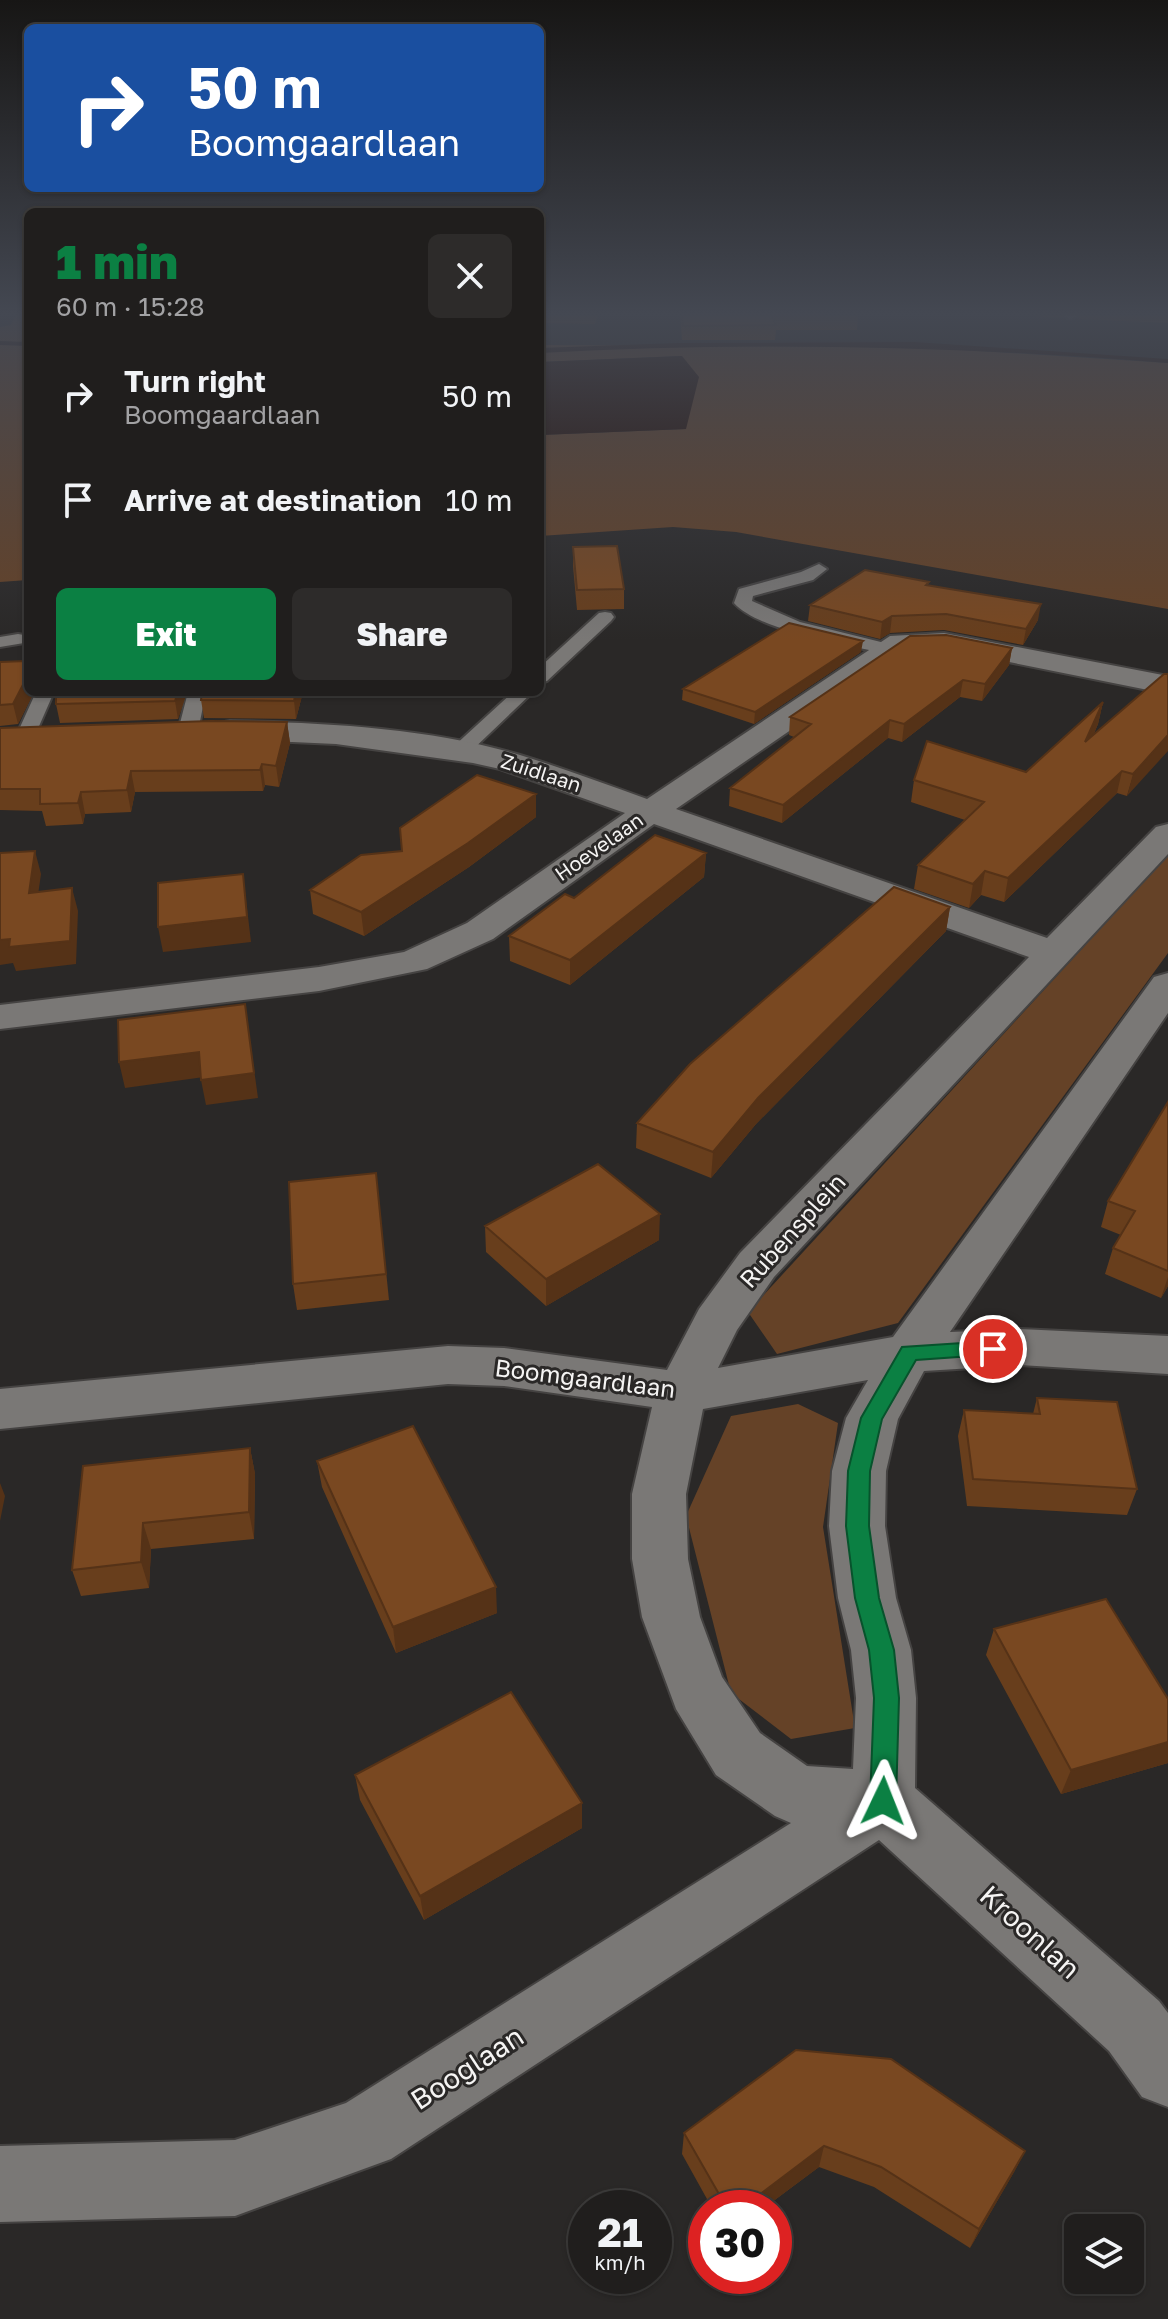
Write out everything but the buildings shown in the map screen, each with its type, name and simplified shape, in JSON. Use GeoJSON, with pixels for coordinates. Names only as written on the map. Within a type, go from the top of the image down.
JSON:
{"type":"FeatureCollection","features":[{"type":"Feature","properties":{"kind":"street","name":"Hoevelaan"},"geometry":{"type":"LineString","coordinates":[[0,1017],[319,979],[414,961],[480,931],[900,642],[944,641],[1168,685]]}},
{"type":"Feature","properties":{"kind":"street","name":"Zuidlaan"},"geometry":{"type":"LineString","coordinates":[[173,731],[288,730],[358,735],[508,761],[1056,954]]}},
{"type":"Feature","properties":{"kind":"street","name":"Rubensplein"},"geometry":{"type":"LineString","coordinates":[[883,1801],[797,1795],[738,1754],[697,1690],[671,1617],[660,1559],[659,1494],[681,1392],[716,1322],[757,1265],[1168,834]]}},
{"type":"Feature","properties":{"kind":"street"},"geometry":{"type":"LineString","coordinates":[[883,1801],[886,1698],[881,1650],[867,1598],[857,1526],[859,1471],[872,1418],[909,1353],[1168,985]]}},
{"type":"Feature","properties":{"kind":"street","name":"Boomgaardlaan"},"geometry":{"type":"LineString","coordinates":[[0,1409],[448,1365],[504,1367],[681,1392],[741,1385],[909,1353],[1020,1347],[1168,1355]]}},
{"type":"Feature","properties":{"kind":"street","name":"Kroonlan"},"geometry":{"type":"LineString","coordinates":[[883,1801],[1134,2026],[1168,2071]]}},
{"type":"Feature","properties":{"kind":"street","name":"Booglaan"},"geometry":{"type":"LineString","coordinates":[[0,2184],[235,2178],[365,2133],[883,1801]]}},
{"type":"Feature","properties":{"kind":"lane"},"geometry":{"type":"LineString","coordinates":[[819,569],[807,576],[745,593],[743,603],[795,625],[887,649]]}},
{"type":"Feature","properties":{"kind":"lane"},"geometry":{"type":"LineString","coordinates":[[544,673],[605,617]]}},
{"type":"Feature","properties":{"kind":"lane"},"geometry":{"type":"LineString","coordinates":[[27,736],[43,696]]}},
{"type":"Feature","properties":{"kind":"lane"},"geometry":{"type":"LineString","coordinates":[[173,731],[195,696]]}},
{"type":"Feature","properties":{"kind":"lane"},"geometry":{"type":"LineString","coordinates":[[460,751],[520,696]]}},
{"type":"Feature","properties":{"kind":"shaded area"},"geometry":{"type":"Polygon","coordinates":[[[0,423],[24,423],[24,580],[0,582],[0,423]]]}},
{"type":"Feature","properties":{"kind":"shaded area"},"geometry":{"type":"Polygon","coordinates":[[[544,423],[687,423],[686,429],[544,435],[544,423]]]}},
{"type":"Feature","properties":{"kind":"shaded area"},"geometry":{"type":"Polygon","coordinates":[[[686,423],[1168,423],[1168,609],[736,532],[673,527],[544,536],[544,435],[686,429],[686,423]]]}},
{"type":"Feature","properties":{"kind":"shaded area"},"geometry":{"type":"Polygon","coordinates":[[[1168,855],[1168,953],[898,1323],[777,1354],[748,1312],[1168,855]]]}},
{"type":"Feature","properties":{"kind":"shaded area"},"geometry":{"type":"Polygon","coordinates":[[[798,1404],[838,1423],[823,1527],[855,1728],[791,1739],[731,1693],[686,1516],[731,1416],[798,1404]]]}},
{"type":"Feature","properties":{"kind":"route"},"geometry":{"type":"LineString","coordinates":[[883,1801],[886,1698],[881,1650],[867,1598],[857,1526],[859,1471],[872,1418],[909,1353],[993,1349]]}}]}
